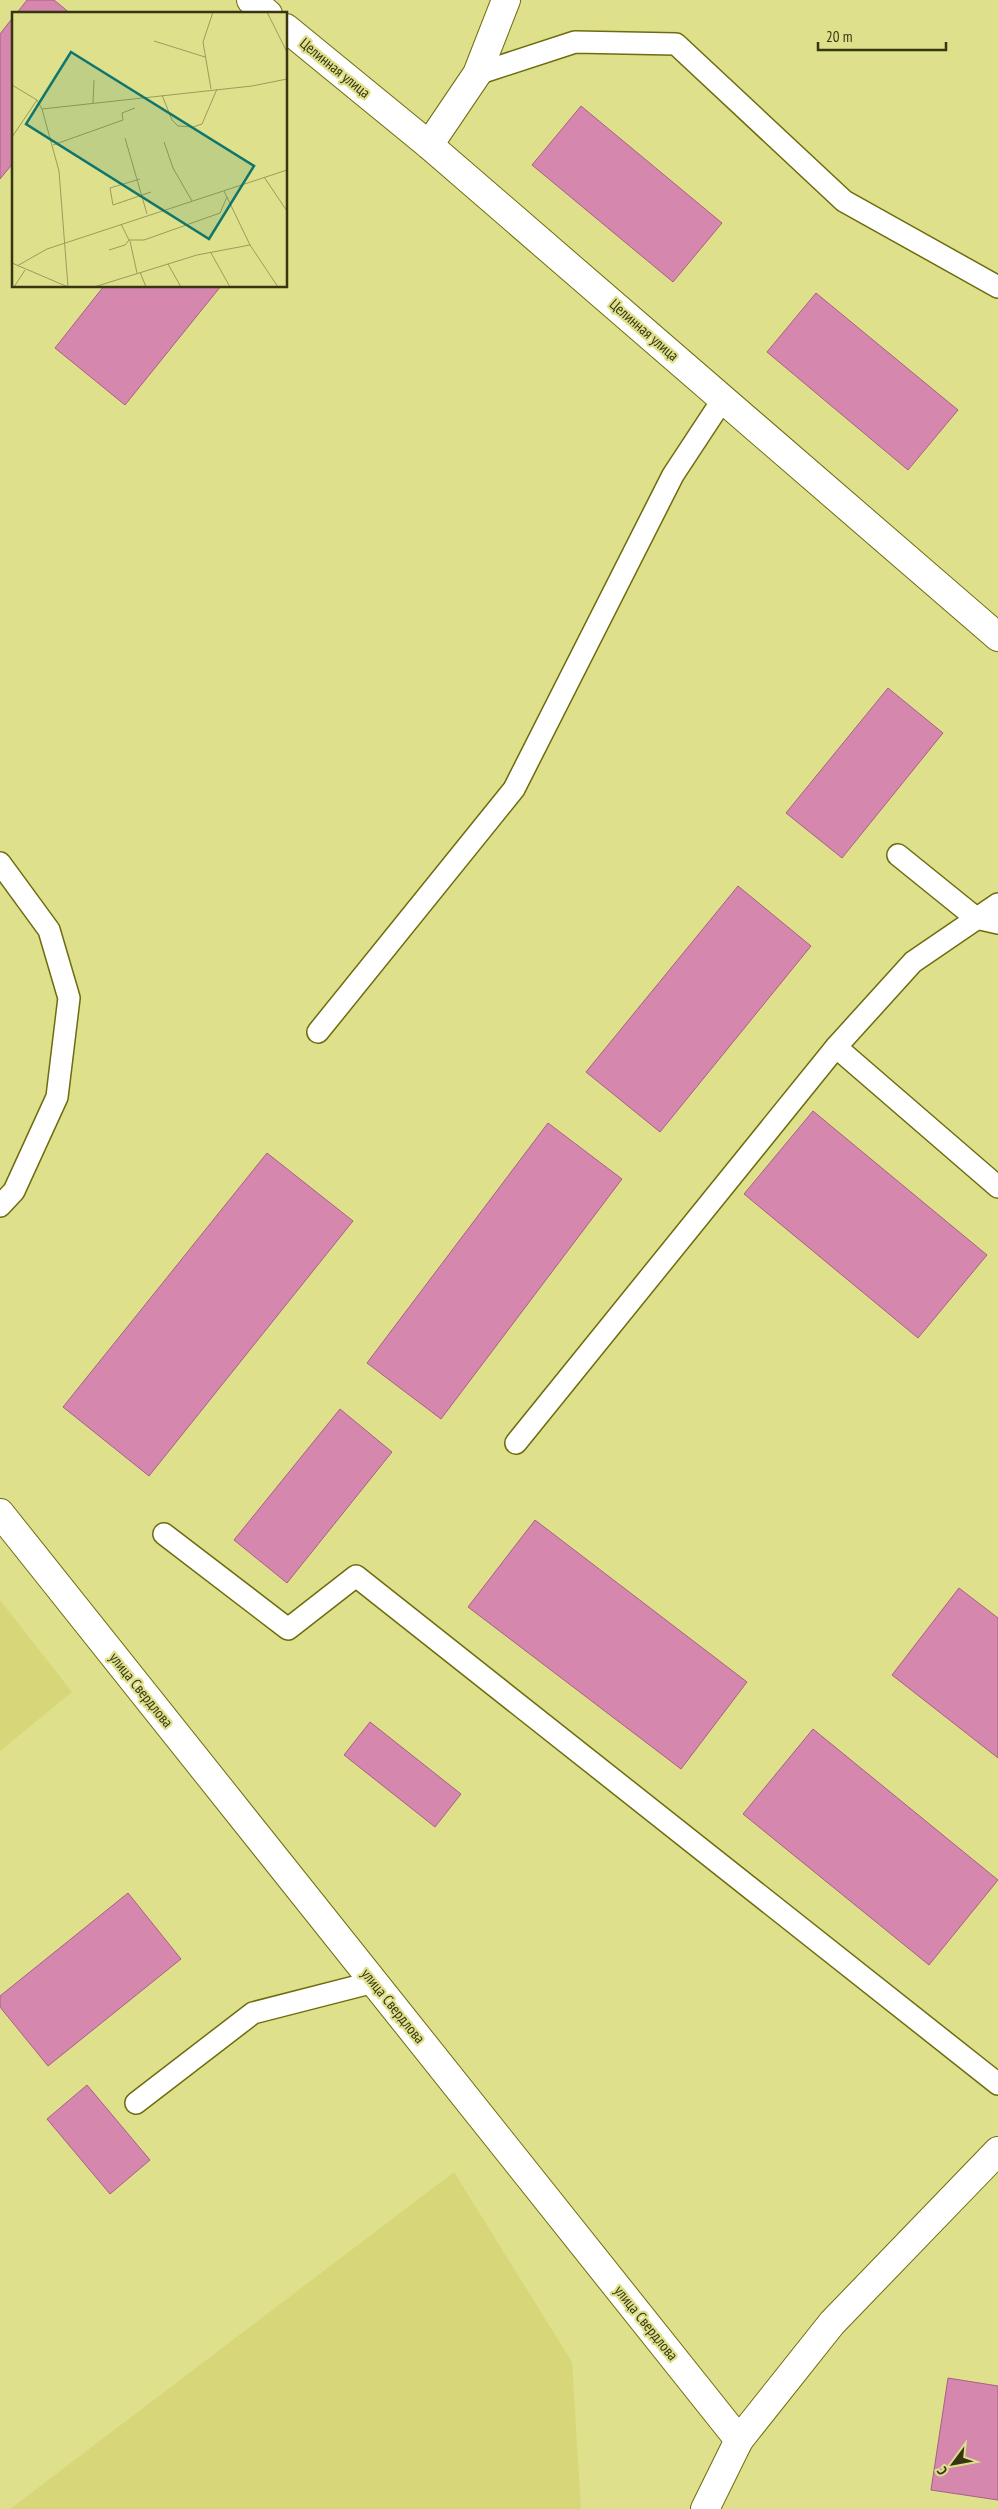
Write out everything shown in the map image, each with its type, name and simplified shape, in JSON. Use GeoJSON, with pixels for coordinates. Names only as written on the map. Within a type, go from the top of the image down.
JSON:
{"type":"FeatureCollection","features":[{"type":"Feature","properties":{"kind":"street"},"geometry":{"type":"LineString","coordinates":[[251,0],[266,12]]}},
{"type":"Feature","properties":{"kind":"street"},"geometry":{"type":"LineString","coordinates":[[429,145],[477,74],[506,0]]}},
{"type":"Feature","properties":{"kind":"street","name":"Целинная улица"},"geometry":{"type":"LineString","coordinates":[[288,30],[429,145],[998,637]]}},
{"type":"Feature","properties":{"kind":"street","name":"улица Свердлова"},"geometry":{"type":"LineString","coordinates":[[0,1513],[739,2440]]}},
{"type":"Feature","properties":{"kind":"street"},"geometry":{"type":"LineString","coordinates":[[705,2509],[739,2440],[832,2323],[998,2150]]}},
{"type":"Feature","properties":{"kind":"lane"},"geometry":{"type":"LineString","coordinates":[[477,74],[575,42],[676,44],[844,201],[998,287]]}},
{"type":"Feature","properties":{"kind":"lane"},"geometry":{"type":"LineString","coordinates":[[318,1032],[514,789],[672,475],[723,399]]}},
{"type":"Feature","properties":{"kind":"lane"},"geometry":{"type":"LineString","coordinates":[[898,855],[976,918],[998,923]]}},
{"type":"Feature","properties":{"kind":"lane"},"geometry":{"type":"LineString","coordinates":[[0,863],[49,930],[69,998],[57,1097],[14,1190],[0,1206]]}},
{"type":"Feature","properties":{"kind":"lane"},"geometry":{"type":"LineString","coordinates":[[516,1443],[836,1047],[913,962],[998,904]]}},
{"type":"Feature","properties":{"kind":"lane"},"geometry":{"type":"LineString","coordinates":[[836,1047],[998,1187]]}},
{"type":"Feature","properties":{"kind":"lane"},"geometry":{"type":"LineString","coordinates":[[164,1534],[288,1629],[356,1576],[998,2084]]}},
{"type":"Feature","properties":{"kind":"lane"},"geometry":{"type":"LineString","coordinates":[[136,2103],[253,2013],[374,1982]]}},
{"type":"Feature","properties":{"kind":"shaded area"},"geometry":{"type":"Polygon","coordinates":[[[0,1600],[72,1692],[0,1751],[0,1600]]]}},
{"type":"Feature","properties":{"kind":"shaded area"},"geometry":{"type":"Polygon","coordinates":[[[454,2172],[572,2362],[581,2509],[10,2509],[454,2172]]]}},
{"type":"Feature","properties":{"kind":"building"},"geometry":{"type":"Polygon","coordinates":[[[27,0],[54,0],[69,12],[18,12],[27,0]]]}},
{"type":"Feature","properties":{"kind":"building"},"geometry":{"type":"Polygon","coordinates":[[[12,19],[12,164],[0,179],[0,34],[12,19]]]}},
{"type":"Feature","properties":{"kind":"building"},"geometry":{"type":"Polygon","coordinates":[[[581,106],[722,223],[673,282],[532,165],[581,106]]]}},
{"type":"Feature","properties":{"kind":"building"},"geometry":{"type":"Polygon","coordinates":[[[102,288],[219,288],[125,405],[55,348],[102,288]]]}},
{"type":"Feature","properties":{"kind":"building"},"geometry":{"type":"Polygon","coordinates":[[[816,293],[958,410],[908,470],[767,352],[816,293]]]}},
{"type":"Feature","properties":{"kind":"building"},"geometry":{"type":"Polygon","coordinates":[[[888,688],[943,733],[842,858],[786,813],[888,688]]]}},
{"type":"Feature","properties":{"kind":"building"},"geometry":{"type":"Polygon","coordinates":[[[738,886],[811,946],[660,1132],[586,1072],[738,886]]]}},
{"type":"Feature","properties":{"kind":"building"},"geometry":{"type":"Polygon","coordinates":[[[813,1111],[987,1255],[918,1338],[744,1194],[813,1111]]]}},
{"type":"Feature","properties":{"kind":"building"},"geometry":{"type":"Polygon","coordinates":[[[548,1123],[622,1179],[441,1419],[367,1363],[548,1123]]]}},
{"type":"Feature","properties":{"kind":"building"},"geometry":{"type":"Polygon","coordinates":[[[267,1153],[353,1221],[149,1476],[63,1407],[267,1153]]]}},
{"type":"Feature","properties":{"kind":"building"},"geometry":{"type":"Polygon","coordinates":[[[340,1409],[392,1452],[287,1583],[234,1540],[340,1409]]]}},
{"type":"Feature","properties":{"kind":"building"},"geometry":{"type":"Polygon","coordinates":[[[535,1520],[747,1682],[681,1769],[468,1607],[535,1520]]]}},
{"type":"Feature","properties":{"kind":"building"},"geometry":{"type":"Polygon","coordinates":[[[959,1588],[998,1618],[998,1758],[892,1675],[959,1588]]]}},
{"type":"Feature","properties":{"kind":"building"},"geometry":{"type":"Polygon","coordinates":[[[370,1722],[461,1794],[435,1827],[344,1755],[370,1722]]]}},
{"type":"Feature","properties":{"kind":"building"},"geometry":{"type":"Polygon","coordinates":[[[813,1729],[998,1880],[929,1965],[743,1814],[813,1729]]]}},
{"type":"Feature","properties":{"kind":"building"},"geometry":{"type":"Polygon","coordinates":[[[128,1893],[181,1959],[48,2066],[0,2007],[0,1996],[128,1893]]]}},
{"type":"Feature","properties":{"kind":"building"},"geometry":{"type":"Polygon","coordinates":[[[87,2085],[150,2160],[110,2194],[47,2119],[87,2085]]]}},
{"type":"Feature","properties":{"kind":"building"},"geometry":{"type":"Polygon","coordinates":[[[948,2378],[998,2386],[998,2500],[931,2490],[948,2378]]]}}]}
